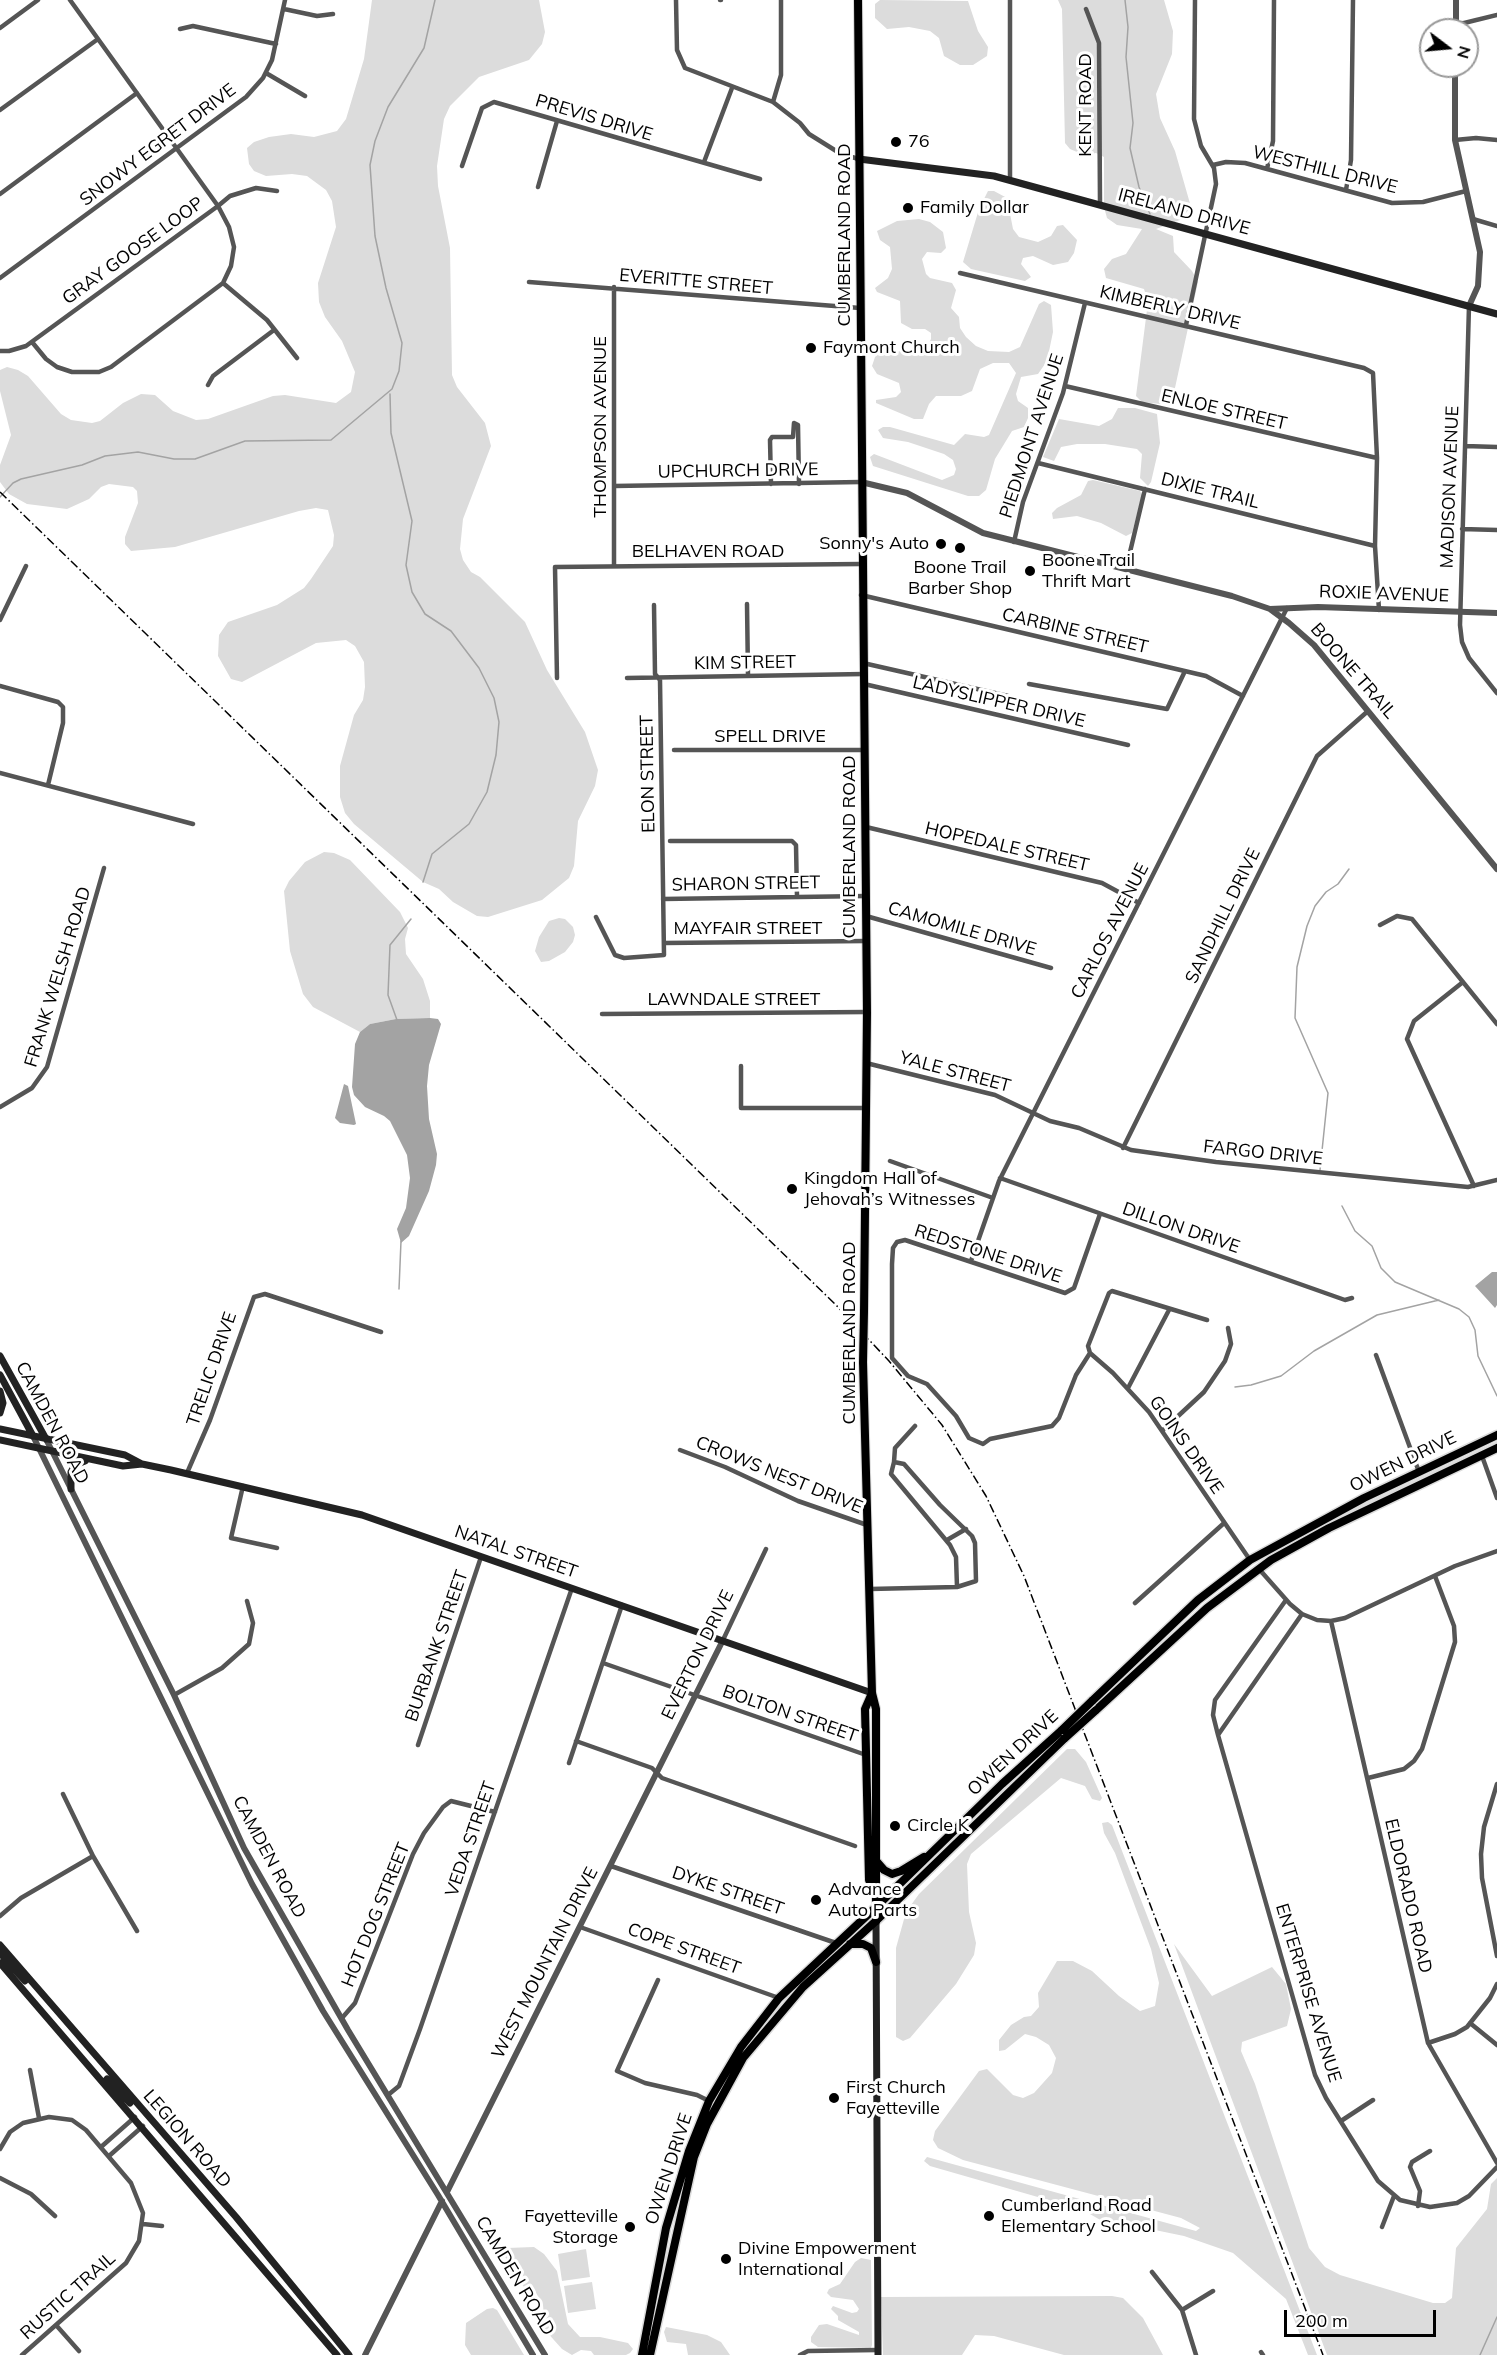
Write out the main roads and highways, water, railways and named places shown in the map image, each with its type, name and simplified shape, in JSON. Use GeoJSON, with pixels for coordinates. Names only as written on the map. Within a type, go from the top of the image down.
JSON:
{"type":"FeatureCollection","features":[{"type":"Feature","properties":{"kind":"highway","name":"OWEN DRIVE"},"geometry":{"type":"LineString","coordinates":[[650,2355],[694,2157],[707,2124],[738,2068],[757,2038],[788,2003],[876,1921],[1064,1734],[1092,1701],[1198,1600],[1250,1560],[1419,1472],[1497,1435]]}},
{"type":"Feature","properties":{"kind":"highway","name":"OWEN DRIVE"},"geometry":{"type":"LineString","coordinates":[[642,2355],[669,2216],[686,2158],[709,2101],[741,2047],[778,1998],[876,1908],[1002,1784],[1095,1711],[1208,1607],[1296,1544],[1497,1448]]}},
{"type":"Feature","properties":{"kind":"highway"},"geometry":{"type":"LineString","coordinates":[[1259,1569],[1264,1559],[1301,1537],[1304,1531]]}},
{"type":"Feature","properties":{"kind":"highway"},"geometry":{"type":"LineString","coordinates":[[1208,1607],[1213,1596],[1252,1566],[1250,1560]]}},
{"type":"Feature","properties":{"kind":"highway"},"geometry":{"type":"LineString","coordinates":[[878,1862],[884,1870],[892,1874],[935,1851]]}},
{"type":"Feature","properties":{"kind":"highway"},"geometry":{"type":"LineString","coordinates":[[849,1944],[863,1944],[871,1948],[876,1962]]}},
{"type":"Feature","properties":{"kind":"highway"},"geometry":{"type":"LineString","coordinates":[[680,2218],[675,2211],[686,2158]]}},
{"type":"Feature","properties":{"kind":"highway"},"geometry":{"type":"LineString","coordinates":[[666,2282],[663,2278],[674,2222],[669,2216]]}},
{"type":"Feature","properties":{"kind":"main road","name":"CUMBERLAND ROAD"},"geometry":{"type":"LineString","coordinates":[[858,0],[861,595],[864,674],[867,1012],[863,1362],[872,1693],[876,1709],[878,2353]]}},
{"type":"Feature","properties":{"kind":"main road","name":"IRELAND DRIVE"},"geometry":{"type":"LineString","coordinates":[[859,159],[1010,181],[1497,314]]}},
{"type":"Feature","properties":{"kind":"main road","name":"CAMDEN ROAD"},"geometry":{"type":"LineString","coordinates":[[0,1356],[46,1439]]}},
{"type":"Feature","properties":{"kind":"main road","name":"CAMDEN ROAD"},"geometry":{"type":"LineString","coordinates":[[0,1375],[33,1436]]}},
{"type":"Feature","properties":{"kind":"main road"},"geometry":{"type":"LineString","coordinates":[[0,1390],[3,1403],[0,1413]]}},
{"type":"Feature","properties":{"kind":"main road","name":"NATAL STREET"},"geometry":{"type":"LineString","coordinates":[[0,1429],[125,1455],[142,1464],[362,1515],[872,1693]]}},
{"type":"Feature","properties":{"kind":"main road","name":"NATAL STREET"},"geometry":{"type":"LineString","coordinates":[[0,1440],[123,1466],[142,1464]]}},
{"type":"Feature","properties":{"kind":"main road"},"geometry":{"type":"LineString","coordinates":[[71,1489],[71,1472],[75,1465],[92,1460]]}},
{"type":"Feature","properties":{"kind":"main road","name":"CUMBERLAND ROAD"},"geometry":{"type":"LineString","coordinates":[[872,1693],[865,1709],[869,1880],[875,1893]]}},
{"type":"Feature","properties":{"kind":"main road","name":"LEGION ROAD"},"geometry":{"type":"LineString","coordinates":[[0,1945],[182,2156],[349,2355]]}},
{"type":"Feature","properties":{"kind":"main road"},"geometry":{"type":"LineString","coordinates":[[0,1953],[33,1990],[43,1995]]}},
{"type":"Feature","properties":{"kind":"main road","name":"LEGION ROAD"},"geometry":{"type":"LineString","coordinates":[[0,1963],[143,2126],[337,2355]]}},
{"type":"Feature","properties":{"kind":"main road"},"geometry":{"type":"LineString","coordinates":[[67,2040],[75,2043],[134,2107],[139,2107]]}},
{"type":"Feature","properties":{"kind":"main road"},"geometry":{"type":"LineString","coordinates":[[135,2117],[142,2118],[176,2154],[182,2156]]}},
{"type":"Feature","properties":{"kind":"waterway"},"geometry":{"type":"LineString","coordinates":[[0,497],[13,483],[21,479],[82,465],[105,456],[138,452],[174,459],[195,459],[245,441],[331,440],[392,389],[399,371],[402,343],[386,288],[375,236],[370,165],[375,141],[388,107],[424,48],[435,0]]}},
{"type":"Feature","properties":{"kind":"waterway"},"geometry":{"type":"LineString","coordinates":[[1125,0],[1128,27],[1126,57],[1133,123],[1130,148],[1139,187],[1150,214]]}},
{"type":"Feature","properties":{"kind":"waterway"},"geometry":{"type":"LineString","coordinates":[[390,394],[391,433],[412,521],[406,565],[412,592],[425,614],[451,631],[479,668],[494,698],[499,722],[496,755],[487,792],[469,824],[432,854],[423,882]]}},
{"type":"Feature","properties":{"kind":"waterway"},"geometry":{"type":"LineString","coordinates":[[1320,1170],[1328,1093],[1295,1018],[1297,967],[1307,926],[1315,906],[1326,892],[1338,884],[1349,869]]}},
{"type":"Feature","properties":{"kind":"waterway"},"geometry":{"type":"LineString","coordinates":[[397,1020],[388,995],[390,945],[411,919]]}},
{"type":"Feature","properties":{"kind":"waterway"},"geometry":{"type":"LineString","coordinates":[[1342,1206],[1355,1231],[1372,1246],[1381,1268],[1395,1282],[1459,1309],[1469,1317],[1475,1330],[1478,1356],[1497,1396]]}},
{"type":"Feature","properties":{"kind":"waterway"},"geometry":{"type":"LineString","coordinates":[[399,1289],[401,1241]]}},
{"type":"Feature","properties":{"kind":"waterway"},"geometry":{"type":"LineString","coordinates":[[1235,1387],[1281,1376],[1314,1351],[1377,1315],[1439,1300]]}},
{"type":"Feature","properties":{"kind":"waterway"},"geometry":{"type":"LineString","coordinates":[[1480,2355],[1497,2317]]}},
{"type":"Feature","properties":{"kind":"railway"},"geometry":{"type":"LineString","coordinates":[[0,492],[836,1305],[889,1361],[942,1425],[986,1496],[1024,1576],[1323,2355]]}},
{"type":"Feature","properties":{"kind":"place","name":"76"},"geometry":{"type":"Point","coordinates":[896,142]}},
{"type":"Feature","properties":{"kind":"place","name":"Family Dollar"},"geometry":{"type":"Point","coordinates":[908,208]}},
{"type":"Feature","properties":{"kind":"place","name":"Faymont Church"},"geometry":{"type":"Point","coordinates":[811,348]}},
{"type":"Feature","properties":{"kind":"place","name":"Sonny's Auto"},"geometry":{"type":"Point","coordinates":[941,544]}},
{"type":"Feature","properties":{"kind":"place","name":"Boone Trail Barber Shop"},"geometry":{"type":"Point","coordinates":[960,548]}},
{"type":"Feature","properties":{"kind":"place","name":"Boone Trail Thrift Mart"},"geometry":{"type":"Point","coordinates":[1030,571]}},
{"type":"Feature","properties":{"kind":"place","name":"Kingdom Hall of Jehovah’s Witnesses"},"geometry":{"type":"Point","coordinates":[792,1189]}},
{"type":"Feature","properties":{"kind":"place","name":"Circle K"},"geometry":{"type":"Point","coordinates":[895,1826]}},
{"type":"Feature","properties":{"kind":"place","name":"Advance Auto Parts"},"geometry":{"type":"Point","coordinates":[816,1900]}},
{"type":"Feature","properties":{"kind":"place","name":"First Church Fayetteville"},"geometry":{"type":"Point","coordinates":[834,2098]}},
{"type":"Feature","properties":{"kind":"place","name":"Cumberland Road Elementary School"},"geometry":{"type":"Point","coordinates":[989,2216]}},
{"type":"Feature","properties":{"kind":"place","name":"Fayetteville Storage"},"geometry":{"type":"Point","coordinates":[630,2227]}},
{"type":"Feature","properties":{"kind":"place","name":"Divine Empowerment International"},"geometry":{"type":"Point","coordinates":[726,2259]}}]}
